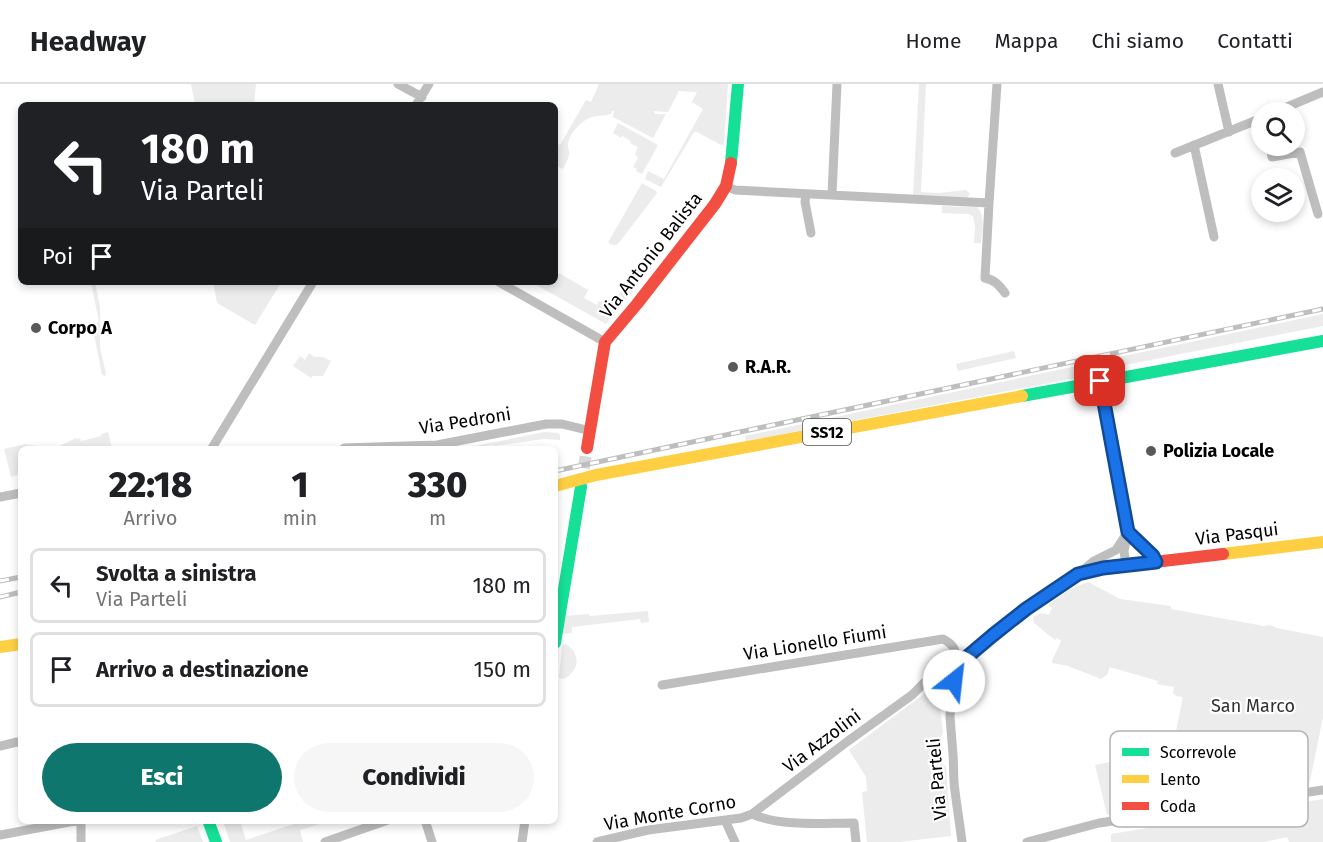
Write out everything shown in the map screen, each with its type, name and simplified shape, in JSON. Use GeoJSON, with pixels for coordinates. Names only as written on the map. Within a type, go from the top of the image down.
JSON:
{"type":"FeatureCollection","features":[{"type":"Feature","properties":{"kind":"street"},"geometry":{"type":"LineString","coordinates":[[399,84],[419,101],[429,84]]}},
{"type":"Feature","properties":{"kind":"street","name":"Via Antonio Balista"},"geometry":{"type":"LineString","coordinates":[[587,448],[605,342],[715,204],[726,186],[732,161],[738,84]]}},
{"type":"Feature","properties":{"kind":"street"},"geometry":{"type":"LineString","coordinates":[[832,195],[837,84]]}},
{"type":"Feature","properties":{"kind":"street"},"geometry":{"type":"LineString","coordinates":[[997,84],[985,278],[998,283],[1005,293]]}},
{"type":"Feature","properties":{"kind":"street"},"geometry":{"type":"LineString","coordinates":[[1218,84],[1228,132]]}},
{"type":"Feature","properties":{"kind":"street"},"geometry":{"type":"LineString","coordinates":[[1299,102],[1323,92]]}},
{"type":"Feature","properties":{"kind":"street"},"geometry":{"type":"LineString","coordinates":[[1175,153],[1251,123]]}},
{"type":"Feature","properties":{"kind":"street"},"geometry":{"type":"LineString","coordinates":[[1194,145],[1214,237]]}},
{"type":"Feature","properties":{"kind":"street"},"geometry":{"type":"LineString","coordinates":[[1301,156],[1318,214]]}},
{"type":"Feature","properties":{"kind":"street"},"geometry":{"type":"LineString","coordinates":[[726,186],[735,190],[989,203]]}},
{"type":"Feature","properties":{"kind":"street"},"geometry":{"type":"LineString","coordinates":[[806,194],[805,202],[811,233]]}},
{"type":"Feature","properties":{"kind":"street"},"geometry":{"type":"LineString","coordinates":[[213,446],[311,285]]}},
{"type":"Feature","properties":{"kind":"street"},"geometry":{"type":"LineString","coordinates":[[504,285],[605,342]]}},
{"type":"Feature","properties":{"kind":"street","name":"SS12"},"geometry":{"type":"LineString","coordinates":[[558,485],[596,475],[1323,341]]}},
{"type":"Feature","properties":{"kind":"street"},"geometry":{"type":"LineString","coordinates":[[1100,381],[1128,532],[1124,551],[1126,566]]}},
{"type":"Feature","properties":{"kind":"street","name":"Via Pedroni"},"geometry":{"type":"LineString","coordinates":[[406,446],[437,445],[546,424],[562,424],[591,431]]}},
{"type":"Feature","properties":{"kind":"street"},"geometry":{"type":"LineString","coordinates":[[558,625],[581,487]]}},
{"type":"Feature","properties":{"kind":"street"},"geometry":{"type":"LineString","coordinates":[[0,497],[18,494]]}},
{"type":"Feature","properties":{"kind":"street"},"geometry":{"type":"LineString","coordinates":[[1128,532],[1153,556],[1156,562]]}},
{"type":"Feature","properties":{"kind":"street","name":"Via Parteli"},"geometry":{"type":"LineString","coordinates":[[950,713],[929,684],[933,672],[962,660],[1026,609],[1094,561],[1116,550],[1128,532]]}},
{"type":"Feature","properties":{"kind":"street","name":"Via Pasqui"},"geometry":{"type":"LineString","coordinates":[[1156,562],[1323,542]]}},
{"type":"Feature","properties":{"kind":"street","name":"Via Parteli"},"geometry":{"type":"LineString","coordinates":[[1078,574],[1103,568],[1156,562]]}},
{"type":"Feature","properties":{"kind":"street","name":"Via Lionello Fiumi"},"geometry":{"type":"LineString","coordinates":[[662,685],[943,639],[953,644],[957,655],[962,660]]}},
{"type":"Feature","properties":{"kind":"street"},"geometry":{"type":"LineString","coordinates":[[0,648],[18,645]]}},
{"type":"Feature","properties":{"kind":"street"},"geometry":{"type":"LineString","coordinates":[[0,648],[18,650]]}},
{"type":"Feature","properties":{"kind":"street","name":"Via Parteli"},"geometry":{"type":"LineString","coordinates":[[937,693],[949,692],[962,660]]}},
{"type":"Feature","properties":{"kind":"street"},"geometry":{"type":"LineString","coordinates":[[941,669],[948,671],[953,683]]}},
{"type":"Feature","properties":{"kind":"street","name":"Via Azzolini"},"geometry":{"type":"LineString","coordinates":[[752,814],[912,695],[931,676]]}},
{"type":"Feature","properties":{"kind":"street","name":"Via Parteli"},"geometry":{"type":"LineString","coordinates":[[953,683],[950,713],[955,790],[962,842]]}},
{"type":"Feature","properties":{"kind":"street","name":"Via Azzolini"},"geometry":{"type":"LineString","coordinates":[[912,695],[937,693]]}},
{"type":"Feature","properties":{"kind":"street"},"geometry":{"type":"LineString","coordinates":[[0,746],[18,742]]}},
{"type":"Feature","properties":{"kind":"street"},"geometry":{"type":"LineString","coordinates":[[1308,791],[1323,789]]}},
{"type":"Feature","properties":{"kind":"street","name":"Via Monte Corno"},"geometry":{"type":"LineString","coordinates":[[597,842],[648,830],[741,818],[752,814],[765,820],[783,822],[854,823],[856,842]]}},
{"type":"Feature","properties":{"kind":"street"},"geometry":{"type":"LineString","coordinates":[[725,820],[735,842]]}},
{"type":"Feature","properties":{"kind":"street"},"geometry":{"type":"LineString","coordinates":[[1027,842],[1047,839],[1110,821]]}},
{"type":"Feature","properties":{"kind":"street"},"geometry":{"type":"LineString","coordinates":[[0,835],[59,824]]}},
{"type":"Feature","properties":{"kind":"street"},"geometry":{"type":"LineString","coordinates":[[80,824],[81,842]]}},
{"type":"Feature","properties":{"kind":"street"},"geometry":{"type":"LineString","coordinates":[[209,824],[216,842]]}},
{"type":"Feature","properties":{"kind":"street"},"geometry":{"type":"LineString","coordinates":[[326,842],[377,824]]}},
{"type":"Feature","properties":{"kind":"street"},"geometry":{"type":"LineString","coordinates":[[426,824],[432,842]]}},
{"type":"Feature","properties":{"kind":"street"},"geometry":{"type":"LineString","coordinates":[[522,842],[524,824]]}},
{"type":"Feature","properties":{"kind":"street"},"geometry":{"type":"LineString","coordinates":[[646,842],[648,830]]}},
{"type":"Feature","properties":{"kind":"green space"},"geometry":{"type":"Polygon","coordinates":[[[191,84],[256,84],[254,102],[194,102],[191,84]]]}},
{"type":"Feature","properties":{"kind":"green space"},"geometry":{"type":"Polygon","coordinates":[[[599,84],[728,84],[724,144],[721,145],[694,132],[661,187],[645,179],[648,171],[664,179],[703,109],[692,102],[697,92],[678,91],[668,112],[654,111],[655,114],[666,114],[653,138],[613,117],[614,111],[609,115],[592,117],[580,124],[569,141],[569,154],[563,169],[558,166],[558,144],[560,145],[586,100],[591,102],[599,84]]]}},
{"type":"Feature","properties":{"kind":"green space"},"geometry":{"type":"Polygon","coordinates":[[[919,84],[926,84],[921,192],[966,190],[970,194],[967,198],[913,195],[919,84]]]}},
{"type":"Feature","properties":{"kind":"green space"},"geometry":{"type":"Polygon","coordinates":[[[618,123],[658,145],[642,174],[633,167],[638,158],[635,154],[638,147],[630,143],[631,141],[613,133],[618,123]]]}},
{"type":"Feature","properties":{"kind":"green space"},"geometry":{"type":"Polygon","coordinates":[[[642,183],[657,193],[618,244],[610,244],[608,242],[642,183]]]}},
{"type":"Feature","properties":{"kind":"green space"},"geometry":{"type":"Polygon","coordinates":[[[942,206],[977,207],[982,215],[981,243],[974,243],[973,216],[942,213],[942,206]]]}},
{"type":"Feature","properties":{"kind":"green space"},"geometry":{"type":"Polygon","coordinates":[[[631,273],[641,281],[606,324],[536,285],[558,285],[558,274],[588,290],[584,298],[597,305],[599,301],[613,305],[631,273]]]}},
{"type":"Feature","properties":{"kind":"green space"},"geometry":{"type":"Polygon","coordinates":[[[92,285],[96,285],[100,307],[100,347],[105,376],[102,375],[92,324],[99,322],[92,285]]]}},
{"type":"Feature","properties":{"kind":"green space"},"geometry":{"type":"Polygon","coordinates":[[[214,285],[279,285],[255,325],[217,303],[214,285]]]}},
{"type":"Feature","properties":{"kind":"green space"},"geometry":{"type":"Polygon","coordinates":[[[1323,314],[1323,326],[1120,366],[1118,370],[746,441],[745,436],[1323,314]]]}},
{"type":"Feature","properties":{"kind":"green space"},"geometry":{"type":"Polygon","coordinates":[[[1014,351],[1016,358],[958,371],[956,364],[1014,351]]]}},
{"type":"Feature","properties":{"kind":"green space"},"geometry":{"type":"Polygon","coordinates":[[[309,353],[314,357],[323,357],[331,361],[323,376],[311,378],[293,366],[300,356],[305,360],[309,353]]]}},
{"type":"Feature","properties":{"kind":"green space"},"geometry":{"type":"Polygon","coordinates":[[[108,432],[112,446],[59,446],[76,438],[80,438],[81,441],[101,436],[108,432]]]}},
{"type":"Feature","properties":{"kind":"green space"},"geometry":{"type":"Polygon","coordinates":[[[544,432],[560,435],[560,440],[544,439],[494,446],[475,446],[544,432]]]}},
{"type":"Feature","properties":{"kind":"green space"},"geometry":{"type":"Polygon","coordinates":[[[25,444],[36,446],[18,446],[18,475],[11,477],[4,449],[25,444]]]}},
{"type":"Feature","properties":{"kind":"green space","name":"San Marco"},"geometry":{"type":"Polygon","coordinates":[[[1088,582],[1120,599],[1171,606],[1171,609],[1264,626],[1270,625],[1323,637],[1323,717],[1309,786],[1308,731],[1176,731],[1183,697],[1173,693],[1174,687],[1157,684],[1158,681],[1110,667],[1107,675],[1101,679],[1068,666],[1052,663],[1061,641],[1057,638],[1055,640],[1034,623],[1033,617],[1040,613],[1049,615],[1052,608],[1049,604],[1070,589],[1088,582]]]}},
{"type":"Feature","properties":{"kind":"green space"},"geometry":{"type":"Polygon","coordinates":[[[648,611],[649,622],[641,623],[640,619],[572,627],[572,633],[562,634],[564,616],[648,611]]]}},
{"type":"Feature","properties":{"kind":"green space"},"geometry":{"type":"Polygon","coordinates":[[[566,644],[574,652],[577,662],[573,671],[564,679],[559,678],[562,645],[566,644]]]}},
{"type":"Feature","properties":{"kind":"green space"},"geometry":{"type":"Polygon","coordinates":[[[932,693],[939,699],[943,733],[940,738],[942,763],[946,767],[951,836],[899,842],[867,842],[862,792],[867,791],[866,777],[849,750],[924,694],[932,693]]]}},
{"type":"Feature","properties":{"kind":"green space"},"geometry":{"type":"Polygon","coordinates":[[[1110,762],[1110,815],[1107,815],[1095,765],[1110,762]]]}},
{"type":"Feature","properties":{"kind":"green space"},"geometry":{"type":"Polygon","coordinates":[[[1323,799],[1323,842],[1289,842],[1287,837],[1264,842],[1111,842],[1111,834],[1153,827],[1308,827],[1308,801],[1323,799]]]}},
{"type":"Feature","properties":{"kind":"green space"},"geometry":{"type":"Polygon","coordinates":[[[224,824],[241,824],[246,840],[294,824],[320,824],[300,830],[303,842],[230,842],[224,824]]]}},
{"type":"Feature","properties":{"kind":"green space"},"geometry":{"type":"Polygon","coordinates":[[[197,826],[203,842],[156,842],[155,840],[197,826]]]}},
{"type":"Feature","properties":{"kind":"tunnel"},"geometry":{"type":"LineString","coordinates":[[581,486],[587,448]]}},
{"type":"Feature","properties":{"kind":"railway"},"geometry":{"type":"LineString","coordinates":[[558,470],[1323,309]]}},
{"type":"Feature","properties":{"kind":"railway"},"geometry":{"type":"LineString","coordinates":[[0,581],[18,578]]}},
{"type":"Feature","properties":{"kind":"railway"},"geometry":{"type":"LineString","coordinates":[[0,597],[18,593]]}},
{"type":"Feature","properties":{"kind":"traffic: fast"},"geometry":{"type":"LineString","coordinates":[[731,163],[738,84]]}},
{"type":"Feature","properties":{"kind":"traffic: fast"},"geometry":{"type":"LineString","coordinates":[[1022,396],[1323,341]]}},
{"type":"Feature","properties":{"kind":"traffic: fast"},"geometry":{"type":"LineString","coordinates":[[558,625],[581,487]]}},
{"type":"Feature","properties":{"kind":"traffic: fast"},"geometry":{"type":"LineString","coordinates":[[209,824],[216,842]]}},
{"type":"Feature","properties":{"kind":"traffic: slow"},"geometry":{"type":"LineString","coordinates":[[558,485],[596,475],[1022,396]]}},
{"type":"Feature","properties":{"kind":"traffic: slow"},"geometry":{"type":"LineString","coordinates":[[1223,554],[1323,542]]}},
{"type":"Feature","properties":{"kind":"traffic: slow"},"geometry":{"type":"LineString","coordinates":[[0,647],[18,644]]}},
{"type":"Feature","properties":{"kind":"traffic: jam"},"geometry":{"type":"LineString","coordinates":[[587,448],[605,342],[715,204],[726,186],[731,163]]}},
{"type":"Feature","properties":{"kind":"traffic: jam"},"geometry":{"type":"LineString","coordinates":[[953,677],[967,657],[1026,609],[1079,574],[1103,568],[1223,554]]}},
{"type":"Feature","properties":{"kind":"place","name":"Corpo A"},"geometry":{"type":"Point","coordinates":[36,328]}},
{"type":"Feature","properties":{"kind":"place","name":"R.A.R."},"geometry":{"type":"Point","coordinates":[733,367]}},
{"type":"Feature","properties":{"kind":"place","name":"Polizia Locale"},"geometry":{"type":"Point","coordinates":[1151,451]}},
{"type":"Feature","properties":{"kind":"route"},"geometry":{"type":"LineString","coordinates":[[954,681],[954,677],[967,657],[977,648],[1026,609],[1078,574],[1103,568],[1156,562],[1153,556],[1128,532],[1100,381]]}}]}
